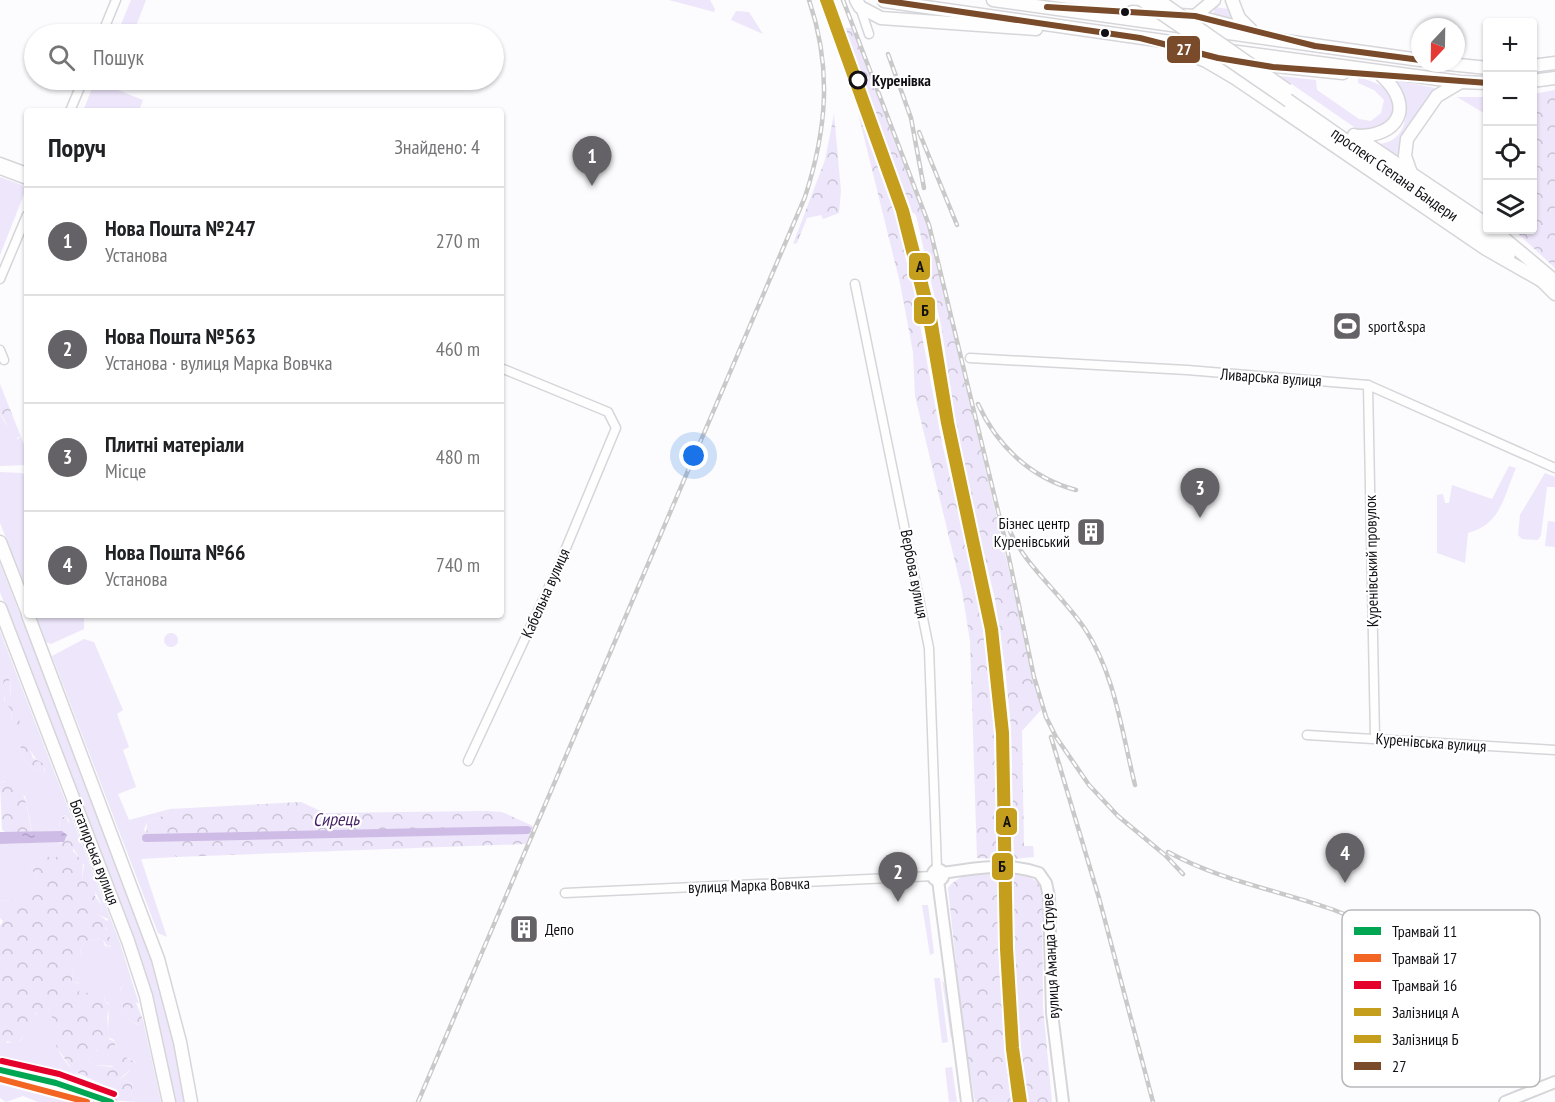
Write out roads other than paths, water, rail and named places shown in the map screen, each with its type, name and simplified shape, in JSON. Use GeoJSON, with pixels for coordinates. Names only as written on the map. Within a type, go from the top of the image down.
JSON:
{"type":"FeatureCollection","features":[{"type":"Feature","properties":{"kind":"main road"},"geometry":{"type":"LineString","coordinates":[[884,0],[1222,50],[1460,82],[1483,83]]}},
{"type":"Feature","properties":{"kind":"main road"},"geometry":{"type":"LineString","coordinates":[[993,0],[1192,21],[1252,31],[1315,46]]}},
{"type":"Feature","properties":{"kind":"main road"},"geometry":{"type":"LineString","coordinates":[[1047,7],[1065,4],[1072,0]]}},
{"type":"Feature","properties":{"kind":"main road"},"geometry":{"type":"LineString","coordinates":[[1142,0],[1291,97]]}},
{"type":"Feature","properties":{"kind":"main road"},"geometry":{"type":"LineString","coordinates":[[1158,0],[1291,97]]}},
{"type":"Feature","properties":{"kind":"main road"},"geometry":{"type":"LineString","coordinates":[[1192,21],[1214,0]]}},
{"type":"Feature","properties":{"kind":"main road"},"geometry":{"type":"LineString","coordinates":[[1232,0],[1239,18],[1252,31]]}},
{"type":"Feature","properties":{"kind":"main road"},"geometry":{"type":"LineString","coordinates":[[858,3],[880,18],[1021,29],[1064,27]]}},
{"type":"Feature","properties":{"kind":"main road"},"geometry":{"type":"LineString","coordinates":[[1192,21],[1315,46],[1411,59]]}},
{"type":"Feature","properties":{"kind":"main road"},"geometry":{"type":"LineString","coordinates":[[1140,38],[1172,47],[1273,67],[1382,76],[1416,76]]}},
{"type":"Feature","properties":{"kind":"main road"},"geometry":{"type":"LineString","coordinates":[[1172,47],[1206,61],[1235,78],[1486,249],[1550,281]]}},
{"type":"Feature","properties":{"kind":"main road"},"geometry":{"type":"LineString","coordinates":[[1537,65],[1555,63]]}},
{"type":"Feature","properties":{"kind":"main road"},"geometry":{"type":"LineString","coordinates":[[1465,66],[1483,67]]}},
{"type":"Feature","properties":{"kind":"main road"},"geometry":{"type":"LineString","coordinates":[[1355,136],[1383,134],[1393,126],[1399,113],[1399,99],[1394,88],[1382,76]]}},
{"type":"Feature","properties":{"kind":"main road"},"geometry":{"type":"LineString","coordinates":[[1537,80],[1555,78]]}},
{"type":"Feature","properties":{"kind":"main road"},"geometry":{"type":"LineString","coordinates":[[1412,174],[1405,156],[1407,139],[1437,96],[1460,82]]}},
{"type":"Feature","properties":{"kind":"main road","name":"проспект Степана Бандери"},"geometry":{"type":"LineString","coordinates":[[1291,97],[1355,136],[1483,222]]}},
{"type":"Feature","properties":{"kind":"main road","name":"проспект Степана Бандери"},"geometry":{"type":"LineString","coordinates":[[1291,97],[1550,281]]}},
{"type":"Feature","properties":{"kind":"main road","name":"проспект Степана Бандери"},"geometry":{"type":"LineString","coordinates":[[1498,234],[1550,281],[1555,294]]}},
{"type":"Feature","properties":{"kind":"main road","name":"Богатирська вулиця"},"geometry":{"type":"LineString","coordinates":[[0,542],[24,603]]}},
{"type":"Feature","properties":{"kind":"main road","name":"Богатирська вулиця"},"geometry":{"type":"LineString","coordinates":[[0,608],[128,942],[146,996],[169,1102]]}},
{"type":"Feature","properties":{"kind":"main road","name":"Богатирська вулиця"},"geometry":{"type":"LineString","coordinates":[[30,618],[158,959],[180,1042],[191,1102]]}},
{"type":"Feature","properties":{"kind":"main road","name":"вулиця Аманда Струве"},"geometry":{"type":"LineString","coordinates":[[938,875],[985,867],[1012,867],[1039,873],[1046,884],[1049,897],[1052,1013],[1063,1102]]}},
{"type":"Feature","properties":{"kind":"main road","name":"Вербова вулиця"},"geometry":{"type":"LineString","coordinates":[[938,875],[967,1102]]}},
{"type":"Feature","properties":{"kind":"main road"},"geometry":{"type":"LineString","coordinates":[[1505,1102],[1555,1082]]}},
{"type":"Feature","properties":{"kind":"street"},"geometry":{"type":"LineString","coordinates":[[106,24],[116,0]]}},
{"type":"Feature","properties":{"kind":"street"},"geometry":{"type":"LineString","coordinates":[[858,3],[869,34],[880,18]]}},
{"type":"Feature","properties":{"kind":"street"},"geometry":{"type":"LineString","coordinates":[[71,108],[79,90]]}},
{"type":"Feature","properties":{"kind":"street"},"geometry":{"type":"LineString","coordinates":[[0,162],[24,171]]}},
{"type":"Feature","properties":{"kind":"street"},"geometry":{"type":"LineString","coordinates":[[0,171],[24,179]]}},
{"type":"Feature","properties":{"kind":"street"},"geometry":{"type":"LineString","coordinates":[[0,279],[24,222]]}},
{"type":"Feature","properties":{"kind":"street","name":"Вербова вулиця"},"geometry":{"type":"LineString","coordinates":[[855,284],[929,648],[938,875]]}},
{"type":"Feature","properties":{"kind":"street"},"geometry":{"type":"LineString","coordinates":[[0,350],[4,360]]}},
{"type":"Feature","properties":{"kind":"street","name":"Ливарська вулиця"},"geometry":{"type":"LineString","coordinates":[[970,358],[1187,370],[1368,385],[1555,468]]}},
{"type":"Feature","properties":{"kind":"street","name":"Кабельна вулиця"},"geometry":{"type":"LineString","coordinates":[[468,761],[556,572],[616,428],[608,412],[504,370]]}},
{"type":"Feature","properties":{"kind":"street","name":"Куренівський провулок"},"geometry":{"type":"LineString","coordinates":[[1368,385],[1375,738]]}},
{"type":"Feature","properties":{"kind":"street","name":"Куренівська вулиця"},"geometry":{"type":"LineString","coordinates":[[1307,735],[1555,750]]}},
{"type":"Feature","properties":{"kind":"street","name":"вулиця Марка Вовчка"},"geometry":{"type":"LineString","coordinates":[[565,893],[938,875]]}},
{"type":"Feature","properties":{"kind":"street"},"geometry":{"type":"LineString","coordinates":[[0,1078],[35,1083],[89,1102]]}},
{"type":"Feature","properties":{"kind":"water"},"geometry":{"type":"Polygon","coordinates":[[[62,831],[67,835],[64,842],[0,844],[0,832],[62,831]]]}},
{"type":"Feature","properties":{"kind":"waterway","name":"Сирець"},"geometry":{"type":"LineString","coordinates":[[146,838],[527,830]]}},
{"type":"Feature","properties":{"kind":"railway"},"geometry":{"type":"LineString","coordinates":[[418,1102],[805,197],[818,147],[824,98],[821,50],[809,0]]}},
{"type":"Feature","properties":{"kind":"railway"},"geometry":{"type":"LineString","coordinates":[[843,0],[929,225],[1006,544],[1034,677],[1046,717],[1056,737],[1089,785],[1118,816],[1165,855],[1183,874]]}},
{"type":"Feature","properties":{"kind":"railway"},"geometry":{"type":"LineString","coordinates":[[888,54],[911,118],[924,188]]}},
{"type":"Feature","properties":{"kind":"railway"},"geometry":{"type":"LineString","coordinates":[[919,132],[957,225]]}},
{"type":"Feature","properties":{"kind":"railway"},"geometry":{"type":"LineString","coordinates":[[978,404],[1005,447],[1017,458],[1044,477],[1076,490]]}},
{"type":"Feature","properties":{"kind":"railway"},"geometry":{"type":"LineString","coordinates":[[1008,527],[1024,555],[1075,616],[1095,646],[1111,684],[1135,785]]}},
{"type":"Feature","properties":{"kind":"railway"},"geometry":{"type":"LineString","coordinates":[[1051,737],[1099,898],[1153,1102]]}},
{"type":"Feature","properties":{"kind":"railway"},"geometry":{"type":"LineString","coordinates":[[1168,852],[1229,878],[1342,913]]}},
{"type":"Feature","properties":{"kind":"tram line","name":"16"},"geometry":{"type":"LineString","coordinates":[[2,1061],[59,1074],[114,1094]]}},
{"type":"Feature","properties":{"kind":"tram line","name":"11"},"geometry":{"type":"LineString","coordinates":[[0,1070],[56,1083],[111,1102]]}},
{"type":"Feature","properties":{"kind":"tram line","name":"17"},"geometry":{"type":"LineString","coordinates":[[0,1079],[87,1102]]}},
{"type":"Feature","properties":{"kind":"rail line","name":"Б"},"geometry":{"type":"LineString","coordinates":[[824,0],[900,211],[927,319],[945,423],[989,630],[1000,733],[1004,949],[1010,1049],[1017,1102]]}},
{"type":"Feature","properties":{"kind":"rail line","name":"A"},"geometry":{"type":"LineString","coordinates":[[829,0],[905,210],[933,318],[950,422],[994,629],[1005,733],[1009,948],[1015,1048],[1023,1102]]}},
{"type":"Feature","properties":{"kind":"place","name":"Куренівка"},"geometry":{"type":"Point","coordinates":[858,80]}},
{"type":"Feature","properties":{"kind":"place","name":"Нова Пошта №247"},"geometry":{"type":"Point","coordinates":[592,186]}},
{"type":"Feature","properties":{"kind":"place","name":"sport&spa"},"geometry":{"type":"Point","coordinates":[1347,326]}},
{"type":"Feature","properties":{"kind":"place","name":"Плитні матеріали"},"geometry":{"type":"Point","coordinates":[1200,518]}},
{"type":"Feature","properties":{"kind":"place","name":"Бізнес центр Куренівський"},"geometry":{"type":"Point","coordinates":[1091,532]}},
{"type":"Feature","properties":{"kind":"place","name":"Нова Пошта №66"},"geometry":{"type":"Point","coordinates":[1345,883]}},
{"type":"Feature","properties":{"kind":"place","name":"Нова Пошта №563"},"geometry":{"type":"Point","coordinates":[898,902]}},
{"type":"Feature","properties":{"kind":"place","name":"Депо"},"geometry":{"type":"Point","coordinates":[524,929]}}]}
